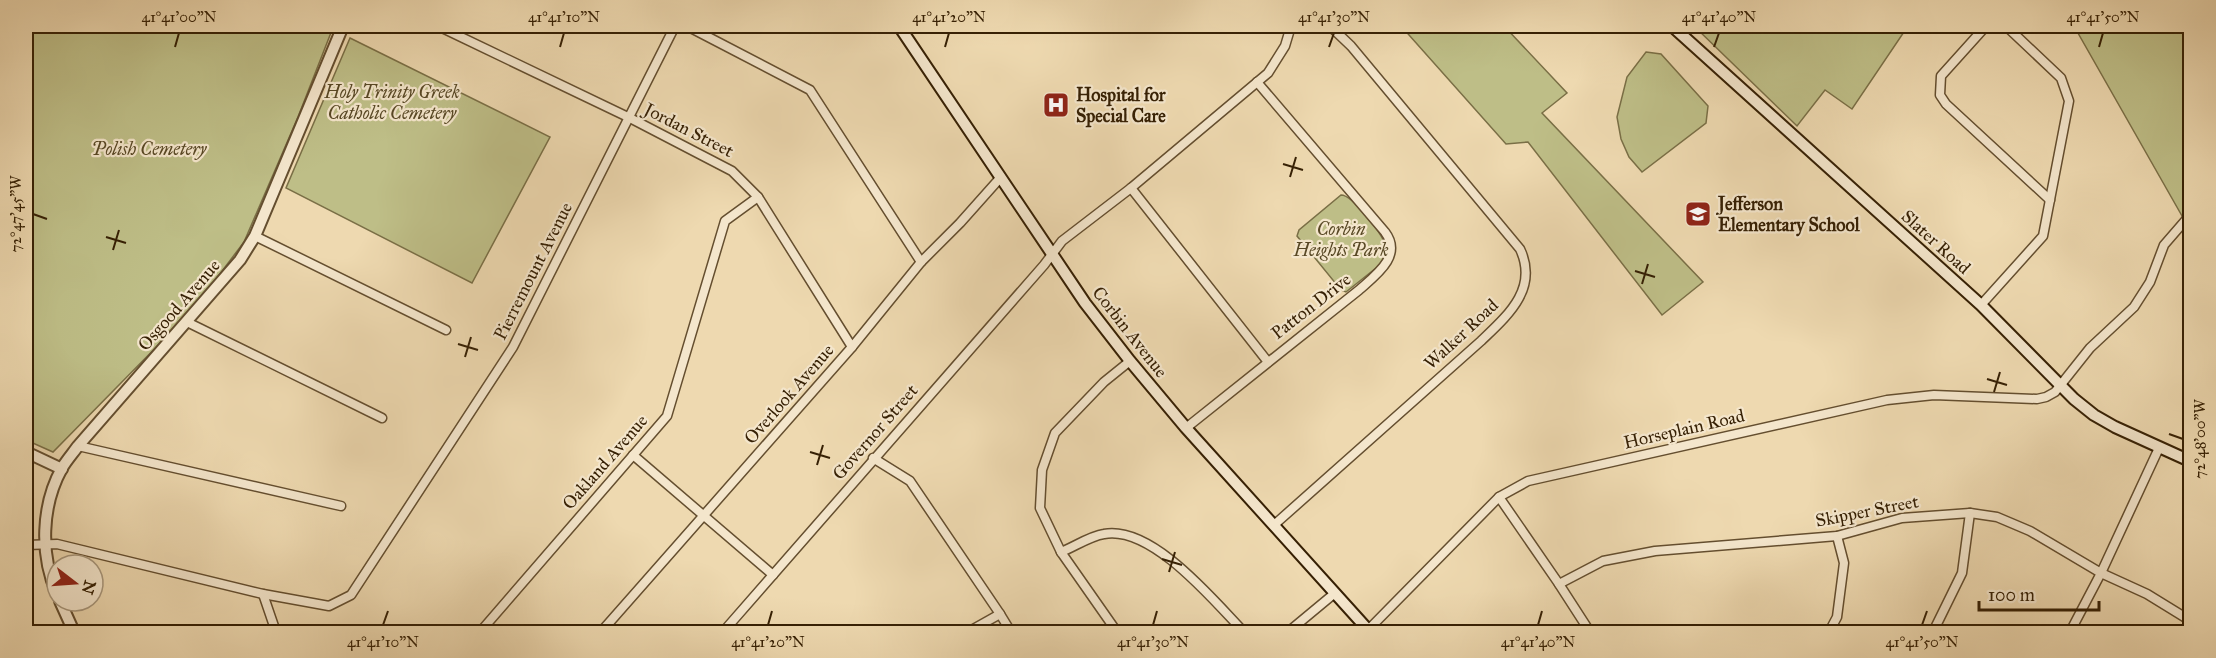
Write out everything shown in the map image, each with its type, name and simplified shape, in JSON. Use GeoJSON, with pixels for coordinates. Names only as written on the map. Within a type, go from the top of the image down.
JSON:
{"type":"FeatureCollection","features":[{"type":"Feature","properties":{"kind":"main road","name":"Osgood Avenue"},"geometry":{"type":"LineString","coordinates":[[47,553],[49,506],[62,469],[78,446],[240,260],[255,236],[343,26]]}},
{"type":"Feature","properties":{"kind":"main road","name":"Corbin Avenue"},"geometry":{"type":"LineString","coordinates":[[899,26],[1052,254],[1130,361],[1186,428],[1369,631]]}},
{"type":"Feature","properties":{"kind":"main road","name":"Slater Road"},"geometry":{"type":"LineString","coordinates":[[1672,26],[1981,305],[2060,385],[2094,415],[2190,461]]}},
{"type":"Feature","properties":{"kind":"main road"},"geometry":{"type":"LineString","coordinates":[[26,452],[62,469]]}},
{"type":"Feature","properties":{"kind":"main road"},"geometry":{"type":"LineString","coordinates":[[65,613],[74,633]]}},
{"type":"Feature","properties":{"kind":"street","name":"Jordan Street"},"geometry":{"type":"LineString","coordinates":[[438,26],[630,118],[732,171],[758,197],[852,347]]}},
{"type":"Feature","properties":{"kind":"street","name":"Pierremount Avenue"},"geometry":{"type":"LineString","coordinates":[[26,544],[57,544],[263,594],[329,606],[351,595],[513,347],[675,26]]}},
{"type":"Feature","properties":{"kind":"street"},"geometry":{"type":"LineString","coordinates":[[687,26],[810,90],[921,262]]}},
{"type":"Feature","properties":{"kind":"street","name":"Governor Street"},"geometry":{"type":"LineString","coordinates":[[723,633],[873,458],[1044,265],[1062,241],[1131,188],[1268,73],[1282,52],[1291,26]]}},
{"type":"Feature","properties":{"kind":"street","name":"Walker Road"},"geometry":{"type":"LineString","coordinates":[[1274,525],[1481,341],[1511,311],[1524,285],[1525,265],[1520,249],[1351,46],[1330,26]]}},
{"type":"Feature","properties":{"kind":"street"},"geometry":{"type":"LineString","coordinates":[[1986,26],[1941,76],[1940,95],[1946,104],[2050,200]]}},
{"type":"Feature","properties":{"kind":"street"},"geometry":{"type":"LineString","coordinates":[[1981,305],[2043,236],[2069,101],[2061,78],[2006,26]]}},
{"type":"Feature","properties":{"kind":"street","name":"Patton Drive"},"geometry":{"type":"LineString","coordinates":[[1186,428],[1374,277],[1388,259],[1392,245],[1385,232],[1257,82]]}},
{"type":"Feature","properties":{"kind":"street","name":"Overlook Avenue"},"geometry":{"type":"LineString","coordinates":[[601,633],[852,347],[921,262],[1001,177]]}},
{"type":"Feature","properties":{"kind":"street"},"geometry":{"type":"LineString","coordinates":[[1131,188],[1268,362]]}},
{"type":"Feature","properties":{"kind":"street","name":"Oakland Avenue"},"geometry":{"type":"LineString","coordinates":[[480,633],[667,416],[724,221],[758,197]]}},
{"type":"Feature","properties":{"kind":"street"},"geometry":{"type":"LineString","coordinates":[[2060,385],[2090,348],[2134,307],[2150,282],[2164,245],[2190,215]]}},
{"type":"Feature","properties":{"kind":"street"},"geometry":{"type":"LineString","coordinates":[[255,236],[446,330]]}},
{"type":"Feature","properties":{"kind":"street"},"geometry":{"type":"LineString","coordinates":[[187,322],[382,418]]}},
{"type":"Feature","properties":{"kind":"street"},"geometry":{"type":"LineString","coordinates":[[1117,633],[1061,552],[1040,508],[1042,470],[1055,433],[1104,382],[1130,361]]}},
{"type":"Feature","properties":{"kind":"street","name":"Horseplain Road"},"geometry":{"type":"LineString","coordinates":[[1369,631],[1499,497],[1528,481],[1887,400],[1934,395],[2037,399],[2051,395],[2060,385]]}},
{"type":"Feature","properties":{"kind":"street"},"geometry":{"type":"LineString","coordinates":[[78,446],[340,506]]}},
{"type":"Feature","properties":{"kind":"street"},"geometry":{"type":"LineString","coordinates":[[2070,633],[2101,573],[2159,448]]}},
{"type":"Feature","properties":{"kind":"street"},"geometry":{"type":"LineString","coordinates":[[633,455],[773,575]]}},
{"type":"Feature","properties":{"kind":"street"},"geometry":{"type":"LineString","coordinates":[[873,458],[910,482],[1011,633]]}},
{"type":"Feature","properties":{"kind":"street"},"geometry":{"type":"LineString","coordinates":[[1499,497],[1590,633]]}},
{"type":"Feature","properties":{"kind":"street"},"geometry":{"type":"LineString","coordinates":[[1933,633],[1962,573],[1970,513]]}},
{"type":"Feature","properties":{"kind":"street","name":"Skipper Street"},"geometry":{"type":"LineString","coordinates":[[1559,584],[1603,561],[1656,551],[1837,536],[1902,518],[1970,513],[1997,517],[2030,531],[2101,573],[2147,594],[2186,618],[2190,624]]}},
{"type":"Feature","properties":{"kind":"street"},"geometry":{"type":"LineString","coordinates":[[1061,552],[1104,534],[1126,535],[1148,545],[1179,565],[1244,633]]}},
{"type":"Feature","properties":{"kind":"street"},"geometry":{"type":"LineString","coordinates":[[1829,633],[1837,617],[1844,563],[1837,536]]}},
{"type":"Feature","properties":{"kind":"street"},"geometry":{"type":"LineString","coordinates":[[1288,633],[1335,593]]}},
{"type":"Feature","properties":{"kind":"street"},"geometry":{"type":"LineString","coordinates":[[263,594],[276,633]]}},
{"type":"Feature","properties":{"kind":"street"},"geometry":{"type":"LineString","coordinates":[[968,633],[1000,614]]}},
{"type":"Feature","properties":{"kind":"green space","name":"Polish Cemetery"},"geometry":{"type":"Polygon","coordinates":[[[26,26],[316,26],[332,30],[298,117],[244,242],[177,326],[53,452],[26,440],[26,26]]]}},
{"type":"Feature","properties":{"kind":"green space"},"geometry":{"type":"Polygon","coordinates":[[[1401,26],[1504,26],[1567,93],[1542,113],[1703,282],[1662,315],[1528,142],[1506,144],[1401,26]]]}},
{"type":"Feature","properties":{"kind":"green space"},"geometry":{"type":"Polygon","coordinates":[[[1694,26],[1908,26],[1852,109],[1825,90],[1797,126],[1694,26]]]}},
{"type":"Feature","properties":{"kind":"green space"},"geometry":{"type":"Polygon","coordinates":[[[2074,26],[2190,26],[2190,230],[2074,26]]]}},
{"type":"Feature","properties":{"kind":"green space","name":"Holy Trinity Greek Catholic Cemetery"},"geometry":{"type":"Polygon","coordinates":[[[350,38],[550,137],[472,283],[286,188],[350,38]]]}},
{"type":"Feature","properties":{"kind":"green space"},"geometry":{"type":"Polygon","coordinates":[[[1646,52],[1661,54],[1708,106],[1706,123],[1642,172],[1629,157],[1621,139],[1617,117],[1627,77],[1646,52]]]}},
{"type":"Feature","properties":{"kind":"green space","name":"Corbin Heights Park"},"geometry":{"type":"Polygon","coordinates":[[[1341,195],[1353,202],[1367,217],[1387,249],[1381,264],[1346,292],[1341,290],[1297,236],[1299,230],[1341,195]]]}},
{"type":"Feature","properties":{"kind":"place","name":"Hospital for Special Care"},"geometry":{"type":"Point","coordinates":[1056,105]}},
{"type":"Feature","properties":{"kind":"place","name":"Jefferson Elementary School"},"geometry":{"type":"Point","coordinates":[1698,214]}}]}
